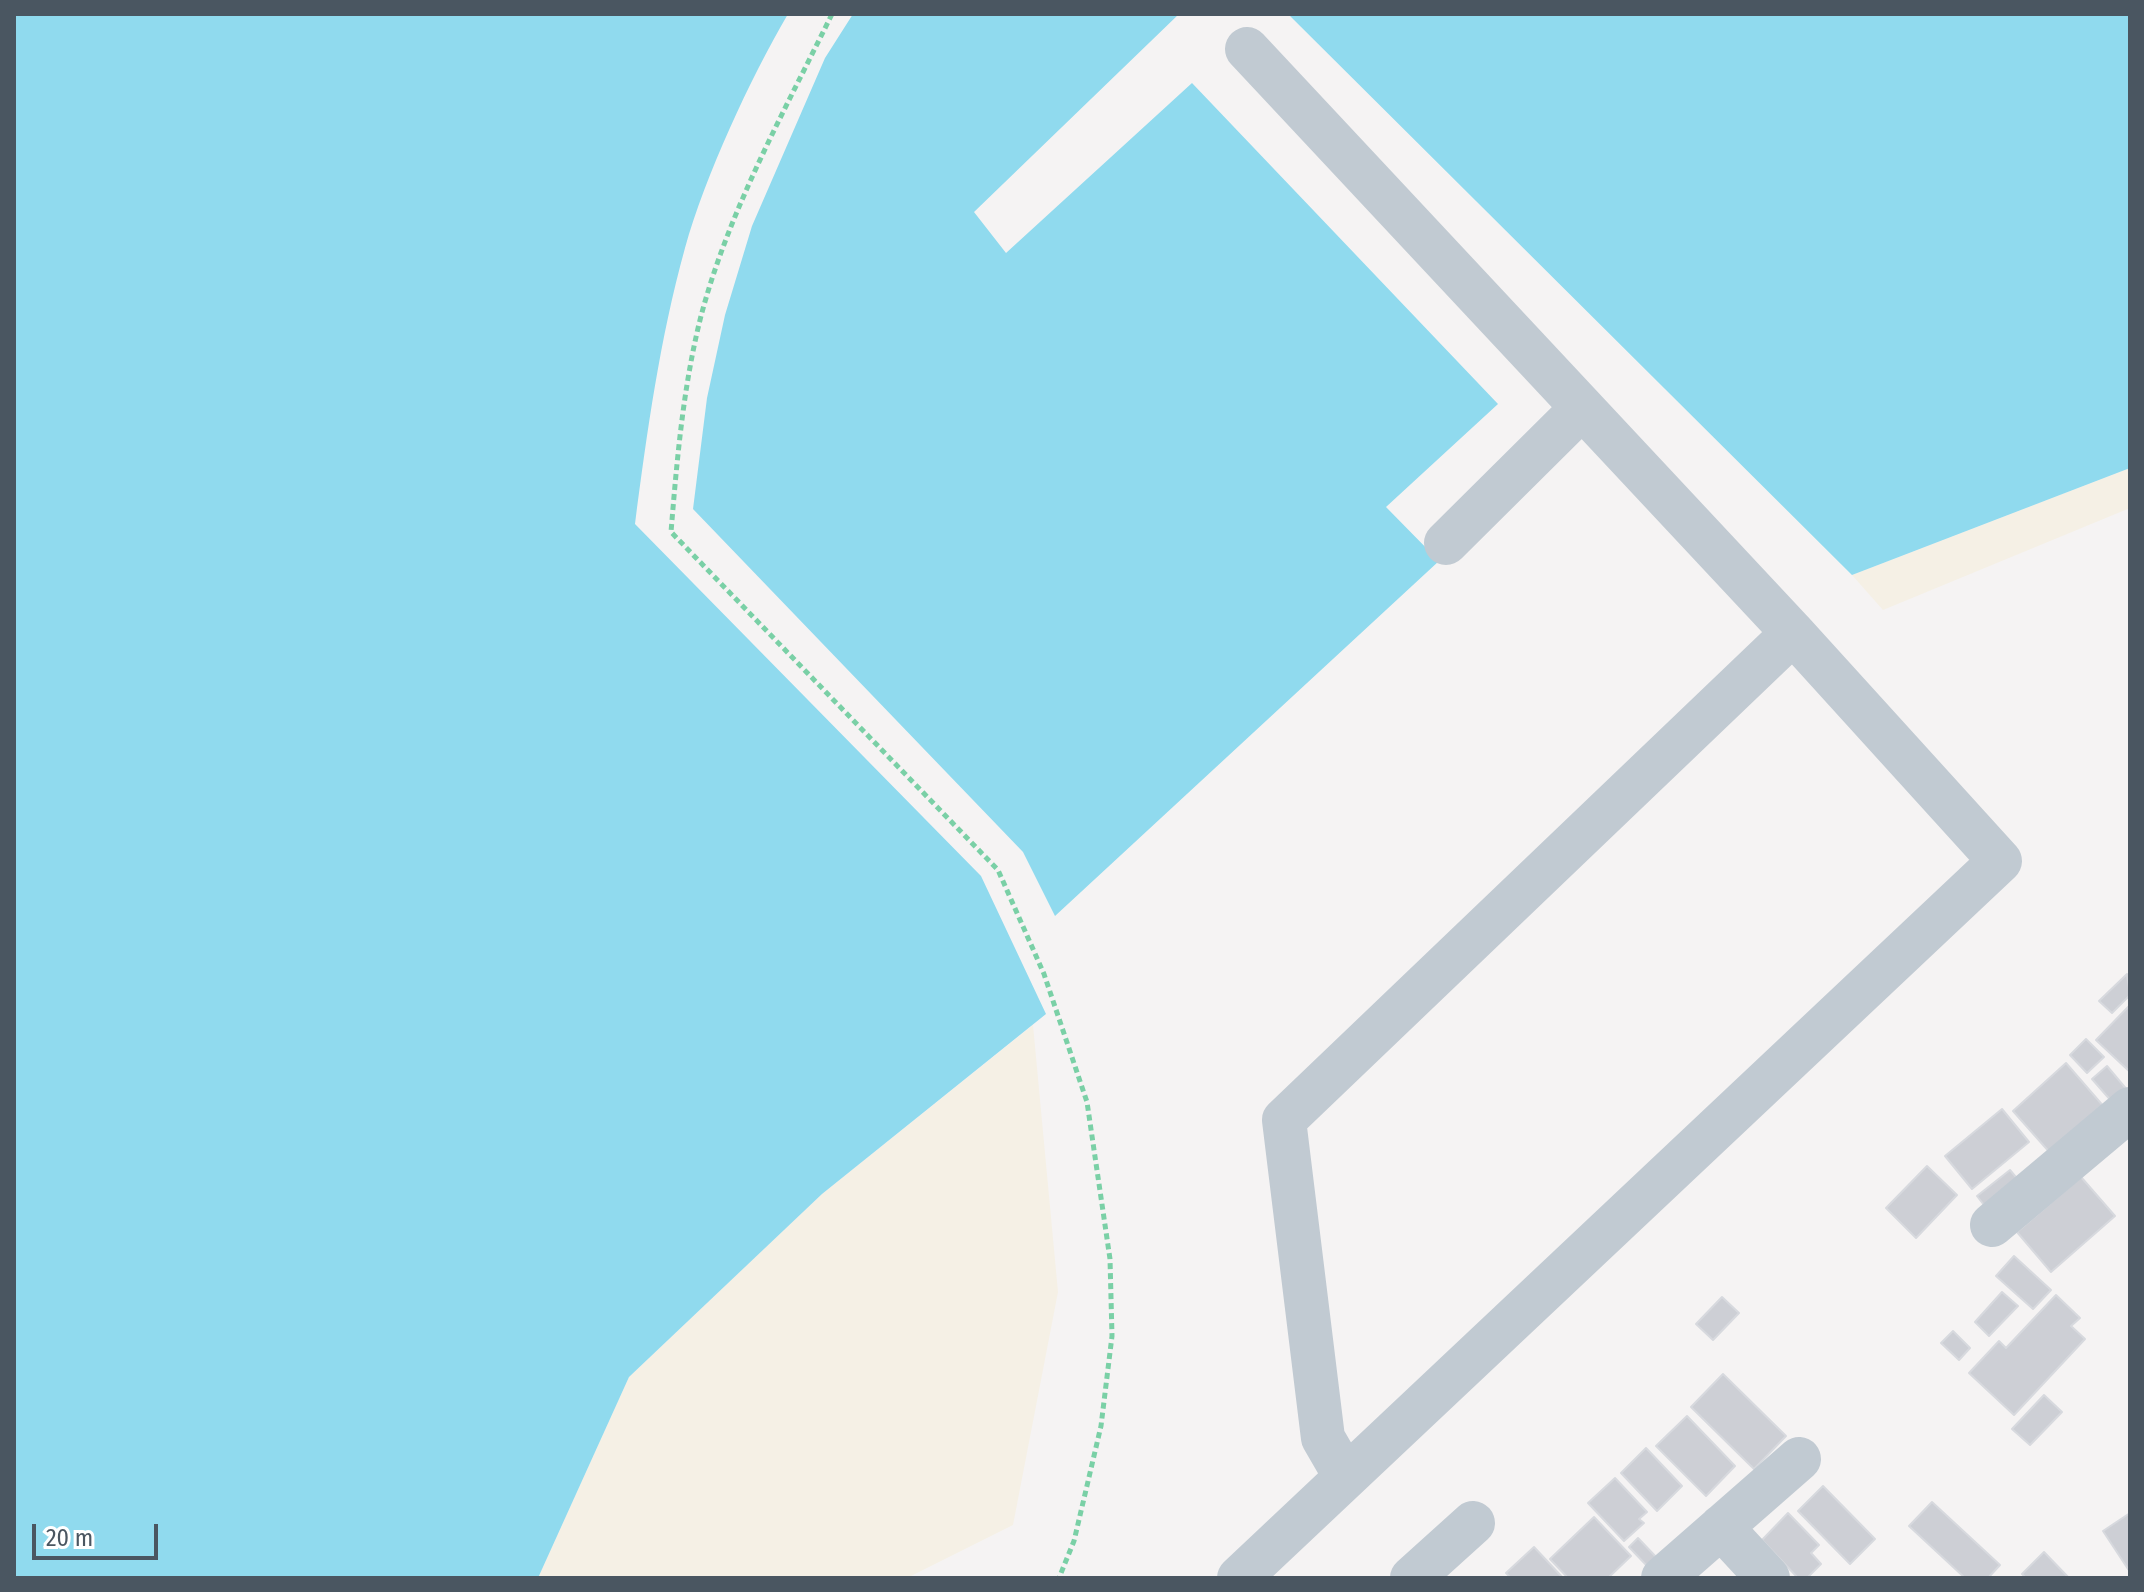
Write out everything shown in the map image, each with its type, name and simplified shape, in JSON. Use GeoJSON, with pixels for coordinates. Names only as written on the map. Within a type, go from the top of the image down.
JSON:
{"type":"FeatureCollection","features":[{"type":"Feature","properties":{"kind":"street"},"geometry":{"type":"LineString","coordinates":[[1239,1578],[2000,861],[1793,633],[1247,49]]}},
{"type":"Feature","properties":{"kind":"street"},"geometry":{"type":"LineString","coordinates":[[1446,543],[1582,408]]}},
{"type":"Feature","properties":{"kind":"street"},"geometry":{"type":"LineString","coordinates":[[1345,1476],[1323,1438],[1284,1120],[1793,633]]}},
{"type":"Feature","properties":{"kind":"street"},"geometry":{"type":"LineString","coordinates":[[1992,1225],[2130,1109]]}},
{"type":"Feature","properties":{"kind":"street"},"geometry":{"type":"LineString","coordinates":[[1663,1578],[1799,1459]]}},
{"type":"Feature","properties":{"kind":"street"},"geometry":{"type":"LineString","coordinates":[[1412,1578],[1473,1523]]}},
{"type":"Feature","properties":{"kind":"street"},"geometry":{"type":"LineString","coordinates":[[1721,1527],[1768,1578]]}},
{"type":"Feature","properties":{"kind":"path"},"geometry":{"type":"LineString","coordinates":[[832,14],[745,192],[702,315],[678,437],[671,532],[998,870],[1044,974],[1087,1102],[1110,1259],[1112,1336],[1101,1426],[1074,1541],[1059,1578]]}},
{"type":"Feature","properties":{"kind":"sand"},"geometry":{"type":"Polygon","coordinates":[[[2130,468],[2130,508],[1883,610],[1852,575],[2130,468]]]}},
{"type":"Feature","properties":{"kind":"sand"},"geometry":{"type":"Polygon","coordinates":[[[1033,1025],[1058,1292],[1013,1525],[907,1578],[538,1578],[629,1377],[822,1194],[1033,1025]]]}},
{"type":"Feature","properties":{"kind":"water"},"geometry":{"type":"Polygon","coordinates":[[[14,14],[788,14],[730,128],[704,190],[685,248],[661,351],[635,524],[981,876],[1046,1014],[822,1194],[629,1377],[538,1578],[14,1578],[14,14]]]}},
{"type":"Feature","properties":{"kind":"water"},"geometry":{"type":"Polygon","coordinates":[[[853,14],[1179,14],[974,212],[1006,253],[1192,83],[1498,404],[1386,507],[1439,561],[1055,916],[1023,852],[693,509],[707,398],[725,315],[752,226],[825,58],[853,14]]]}},
{"type":"Feature","properties":{"kind":"water"},"geometry":{"type":"Polygon","coordinates":[[[1288,14],[2130,14],[2130,468],[1852,575],[1288,14]]]}},
{"type":"Feature","properties":{"kind":"building"},"geometry":{"type":"Polygon","coordinates":[[[2127,974],[2130,995],[2112,1013],[2099,1001],[2127,974]]]}},
{"type":"Feature","properties":{"kind":"building"},"geometry":{"type":"Polygon","coordinates":[[[2130,1005],[2130,1072],[2096,1040],[2130,1005]]]}},
{"type":"Feature","properties":{"kind":"building"},"geometry":{"type":"Polygon","coordinates":[[[2086,1039],[2104,1057],[2087,1073],[2070,1055],[2086,1039]]]}},
{"type":"Feature","properties":{"kind":"building"},"geometry":{"type":"Polygon","coordinates":[[[2066,1063],[2105,1108],[2052,1155],[2013,1111],[2066,1063]]]}},
{"type":"Feature","properties":{"kind":"building"},"geometry":{"type":"Polygon","coordinates":[[[2107,1066],[2128,1091],[2113,1103],[2092,1079],[2107,1066]]]}},
{"type":"Feature","properties":{"kind":"building"},"geometry":{"type":"Polygon","coordinates":[[[2002,1109],[2029,1142],[1972,1189],[1945,1156],[2002,1109]]]}},
{"type":"Feature","properties":{"kind":"building"},"geometry":{"type":"Polygon","coordinates":[[[1927,1166],[1957,1195],[1916,1238],[1886,1208],[1927,1166]]]}},
{"type":"Feature","properties":{"kind":"building"},"geometry":{"type":"Polygon","coordinates":[[[2010,1170],[2020,1182],[1987,1209],[1977,1196],[2010,1170]]]}},
{"type":"Feature","properties":{"kind":"building"},"geometry":{"type":"Polygon","coordinates":[[[2081,1177],[2115,1216],[2051,1272],[2017,1232],[2081,1177]]]}},
{"type":"Feature","properties":{"kind":"building"},"geometry":{"type":"Polygon","coordinates":[[[2014,1256],[2051,1290],[2033,1309],[1996,1276],[2014,1256]]]}},
{"type":"Feature","properties":{"kind":"building"},"geometry":{"type":"Polygon","coordinates":[[[2002,1292],[2018,1306],[1989,1336],[1975,1322],[2002,1292]]]}},
{"type":"Feature","properties":{"kind":"building"},"geometry":{"type":"Polygon","coordinates":[[[2056,1295],[2080,1318],[2071,1326],[2085,1339],[2014,1415],[1969,1373],[1999,1341],[2006,1348],[2056,1295]]]}},
{"type":"Feature","properties":{"kind":"building"},"geometry":{"type":"Polygon","coordinates":[[[1722,1297],[1739,1313],[1713,1340],[1696,1324],[1722,1297]]]}},
{"type":"Feature","properties":{"kind":"building"},"geometry":{"type":"Polygon","coordinates":[[[1953,1331],[1970,1348],[1959,1360],[1941,1343],[1953,1331]]]}},
{"type":"Feature","properties":{"kind":"building"},"geometry":{"type":"Polygon","coordinates":[[[1723,1374],[1786,1436],[1754,1469],[1691,1407],[1723,1374]]]}},
{"type":"Feature","properties":{"kind":"building"},"geometry":{"type":"Polygon","coordinates":[[[2044,1395],[2062,1412],[2030,1445],[2012,1429],[2044,1395]]]}},
{"type":"Feature","properties":{"kind":"building"},"geometry":{"type":"Polygon","coordinates":[[[1687,1416],[1735,1466],[1706,1496],[1656,1446],[1687,1416]]]}},
{"type":"Feature","properties":{"kind":"building"},"geometry":{"type":"Polygon","coordinates":[[[1646,1448],[1682,1486],[1657,1511],[1621,1473],[1646,1448]]]}},
{"type":"Feature","properties":{"kind":"building"},"geometry":{"type":"Polygon","coordinates":[[[1615,1478],[1647,1512],[1639,1519],[1644,1523],[1624,1541],[1588,1503],[1615,1478]]]}},
{"type":"Feature","properties":{"kind":"building"},"geometry":{"type":"Polygon","coordinates":[[[1823,1486],[1875,1539],[1850,1564],[1798,1511],[1823,1486]]]}},
{"type":"Feature","properties":{"kind":"building"},"geometry":{"type":"Polygon","coordinates":[[[1932,1502],[2000,1565],[1988,1578],[1965,1578],[1909,1526],[1932,1502]]]}},
{"type":"Feature","properties":{"kind":"building"},"geometry":{"type":"Polygon","coordinates":[[[1788,1513],[1819,1545],[1811,1553],[1821,1564],[1807,1578],[1798,1578],[1762,1540],[1788,1513]]]}},
{"type":"Feature","properties":{"kind":"building"},"geometry":{"type":"Polygon","coordinates":[[[2130,1513],[2130,1572],[2103,1531],[2130,1513]]]}},
{"type":"Feature","properties":{"kind":"building"},"geometry":{"type":"Polygon","coordinates":[[[1594,1517],[1631,1556],[1608,1578],[1568,1578],[1550,1559],[1594,1517]]]}},
{"type":"Feature","properties":{"kind":"building"},"geometry":{"type":"Polygon","coordinates":[[[1638,1538],[1658,1559],[1649,1568],[1629,1547],[1638,1538]]]}},
{"type":"Feature","properties":{"kind":"building"},"geometry":{"type":"Polygon","coordinates":[[[1534,1547],[1563,1578],[1511,1578],[1506,1573],[1534,1547]]]}},
{"type":"Feature","properties":{"kind":"building"},"geometry":{"type":"Polygon","coordinates":[[[2044,1552],[2069,1578],[2026,1578],[2022,1574],[2044,1552]]]}}]}
